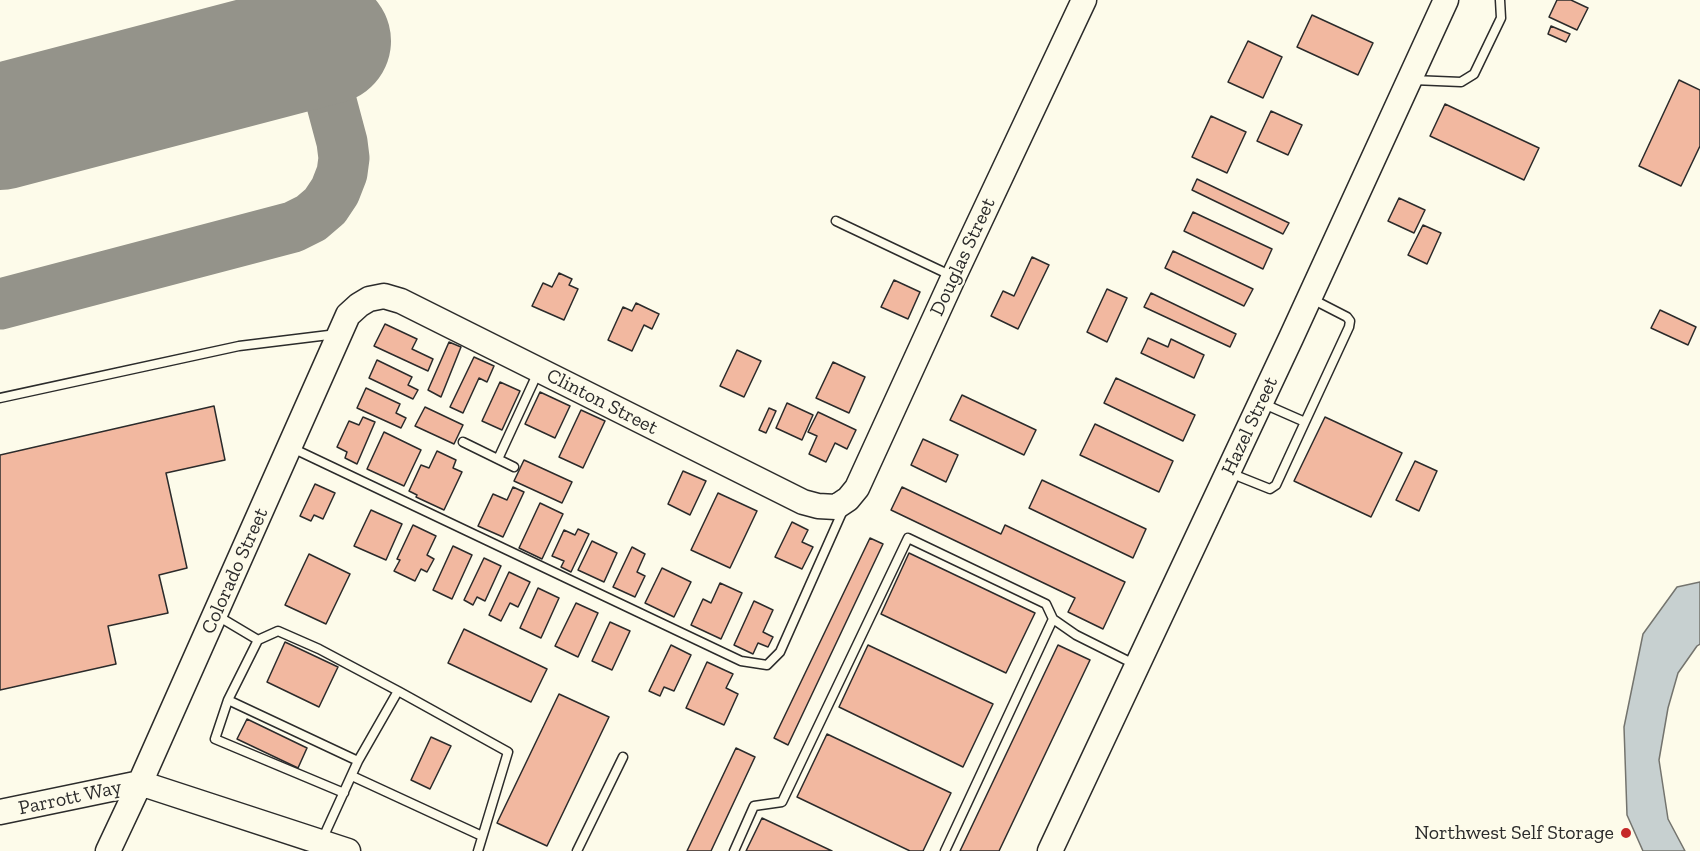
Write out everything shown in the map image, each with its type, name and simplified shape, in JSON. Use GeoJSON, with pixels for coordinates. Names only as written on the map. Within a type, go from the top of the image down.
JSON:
{"type":"FeatureCollection","features":[{"type":"Feature","properties":{"kind":"street","name":"Douglas Street"},"geometry":{"type":"LineString","coordinates":[[842,503],[857,488],[1084,0]]}},
{"type":"Feature","properties":{"kind":"street","name":"Hazel Street"},"geometry":{"type":"LineString","coordinates":[[1050,851],[1310,298],[1446,0]]}},
{"type":"Feature","properties":{"kind":"street","name":"Clinton Street"},"geometry":{"type":"LineString","coordinates":[[369,299],[384,296],[401,301],[803,502],[818,506],[842,503]]}},
{"type":"Feature","properties":{"kind":"street","name":"Colorado Street"},"geometry":{"type":"LineString","coordinates":[[108,851],[348,315],[369,299]]}},
{"type":"Feature","properties":{"kind":"street","name":"Parrott Way"},"geometry":{"type":"LineString","coordinates":[[0,812],[140,783]]}},
{"type":"Feature","properties":{"kind":"street"},"geometry":{"type":"LineString","coordinates":[[140,783],[319,846],[348,851]]}},
{"type":"Feature","properties":{"kind":"lane"},"geometry":{"type":"LineString","coordinates":[[1409,80],[1461,81],[1474,74],[1501,18],[1500,0]]}},
{"type":"Feature","properties":{"kind":"lane"},"geometry":{"type":"LineString","coordinates":[[836,221],[954,276]]}},
{"type":"Feature","properties":{"kind":"lane"},"geometry":{"type":"LineString","coordinates":[[1228,473],[1270,489],[1276,485],[1349,327],[1350,321],[1347,317],[1310,298]]}},
{"type":"Feature","properties":{"kind":"lane"},"geometry":{"type":"LineString","coordinates":[[0,398],[239,346],[340,334]]}},
{"type":"Feature","properties":{"kind":"lane"},"geometry":{"type":"LineString","coordinates":[[498,459],[539,370]]}},
{"type":"Feature","properties":{"kind":"lane"},"geometry":{"type":"LineString","coordinates":[[1261,403],[1305,422]]}},
{"type":"Feature","properties":{"kind":"lane"},"geometry":{"type":"LineString","coordinates":[[463,442],[514,467]]}},
{"type":"Feature","properties":{"kind":"lane"},"geometry":{"type":"LineString","coordinates":[[290,447],[741,661],[767,665],[780,652],[842,503]]}},
{"type":"Feature","properties":{"kind":"lane"},"geometry":{"type":"LineString","coordinates":[[734,851],[754,806],[782,802],[908,538],[1046,604],[1053,619],[1076,635],[1137,665]]}},
{"type":"Feature","properties":{"kind":"lane"},"geometry":{"type":"LineString","coordinates":[[215,615],[258,640]]}},
{"type":"Feature","properties":{"kind":"lane"},"geometry":{"type":"LineString","coordinates":[[945,851],[1053,619]]}},
{"type":"Feature","properties":{"kind":"lane"},"geometry":{"type":"LineString","coordinates":[[344,793],[214,740],[228,700],[258,640],[278,631],[319,649],[508,752],[478,851]]}},
{"type":"Feature","properties":{"kind":"lane"},"geometry":{"type":"LineString","coordinates":[[319,846],[358,761],[398,691]]}},
{"type":"Feature","properties":{"kind":"lane"},"geometry":{"type":"LineString","coordinates":[[228,700],[358,761]]}},
{"type":"Feature","properties":{"kind":"lane"},"geometry":{"type":"LineString","coordinates":[[577,851],[623,757]]}},
{"type":"Feature","properties":{"kind":"lane"},"geometry":{"type":"LineString","coordinates":[[352,776],[482,836]]}},
{"type":"Feature","properties":{"kind":"shaded area"},"geometry":{"type":"Polygon","coordinates":[[[1700,582],[1700,644],[1678,673],[1668,708],[1659,760],[1668,819],[1685,851],[1643,851],[1627,815],[1624,727],[1643,634],[1677,587],[1700,582]]]}},
{"type":"Feature","properties":{"kind":"building"},"geometry":{"type":"Polygon","coordinates":[[[1557,0],[1571,0],[1588,8],[1577,30],[1549,17],[1557,0]]]}},
{"type":"Feature","properties":{"kind":"building"},"geometry":{"type":"Polygon","coordinates":[[[1312,15],[1373,43],[1358,75],[1297,47],[1312,15]]]}},
{"type":"Feature","properties":{"kind":"building"},"geometry":{"type":"Polygon","coordinates":[[[1551,26],[1570,34],[1566,42],[1548,34],[1551,26]]]}},
{"type":"Feature","properties":{"kind":"building"},"geometry":{"type":"Polygon","coordinates":[[[1248,41],[1282,57],[1263,98],[1228,82],[1248,41]]]}},
{"type":"Feature","properties":{"kind":"building"},"geometry":{"type":"Polygon","coordinates":[[[1679,80],[1700,90],[1700,146],[1681,186],[1639,166],[1679,80]]]}},
{"type":"Feature","properties":{"kind":"building"},"geometry":{"type":"Polygon","coordinates":[[[1445,104],[1539,148],[1524,180],[1430,136],[1445,104]]]}},
{"type":"Feature","properties":{"kind":"building"},"geometry":{"type":"Polygon","coordinates":[[[1271,111],[1302,125],[1288,155],[1257,141],[1271,111]]]}},
{"type":"Feature","properties":{"kind":"building"},"geometry":{"type":"Polygon","coordinates":[[[1211,116],[1246,132],[1227,173],[1192,157],[1211,116]]]}},
{"type":"Feature","properties":{"kind":"building"},"geometry":{"type":"Polygon","coordinates":[[[1197,179],[1289,223],[1283,234],[1192,190],[1197,179]]]}},
{"type":"Feature","properties":{"kind":"building"},"geometry":{"type":"Polygon","coordinates":[[[1399,198],[1425,210],[1414,233],[1388,221],[1399,198]]]}},
{"type":"Feature","properties":{"kind":"building"},"geometry":{"type":"Polygon","coordinates":[[[1193,212],[1272,249],[1263,269],[1184,231],[1193,212]]]}},
{"type":"Feature","properties":{"kind":"building"},"geometry":{"type":"Polygon","coordinates":[[[1423,225],[1441,233],[1427,264],[1408,255],[1423,225]]]}},
{"type":"Feature","properties":{"kind":"building"},"geometry":{"type":"Polygon","coordinates":[[[1173,251],[1253,289],[1244,306],[1165,268],[1173,251]]]}},
{"type":"Feature","properties":{"kind":"building"},"geometry":{"type":"Polygon","coordinates":[[[1032,257],[1049,265],[1018,329],[991,316],[1003,291],[1014,296],[1032,257]]]}},
{"type":"Feature","properties":{"kind":"building"},"geometry":{"type":"Polygon","coordinates":[[[559,273],[572,279],[569,285],[578,289],[564,320],[532,306],[543,283],[552,287],[559,273]]]}},
{"type":"Feature","properties":{"kind":"building"},"geometry":{"type":"Polygon","coordinates":[[[894,280],[920,292],[908,319],[881,307],[894,280]]]}},
{"type":"Feature","properties":{"kind":"building"},"geometry":{"type":"Polygon","coordinates":[[[1107,289],[1127,298],[1107,342],[1087,332],[1107,289]]]}},
{"type":"Feature","properties":{"kind":"building"},"geometry":{"type":"Polygon","coordinates":[[[1151,293],[1236,334],[1230,347],[1144,307],[1151,293]]]}},
{"type":"Feature","properties":{"kind":"building"},"geometry":{"type":"Polygon","coordinates":[[[636,303],[659,314],[652,329],[644,325],[632,351],[608,340],[623,307],[632,311],[636,303]]]}},
{"type":"Feature","properties":{"kind":"building"},"geometry":{"type":"Polygon","coordinates":[[[1660,310],[1696,327],[1688,345],[1651,328],[1660,310]]]}},
{"type":"Feature","properties":{"kind":"building"},"geometry":{"type":"Polygon","coordinates":[[[385,324],[417,339],[412,349],[433,359],[428,371],[374,346],[385,324]]]}},
{"type":"Feature","properties":{"kind":"building"},"geometry":{"type":"Polygon","coordinates":[[[1148,338],[1168,347],[1171,339],[1204,355],[1194,378],[1141,353],[1148,338]]]}},
{"type":"Feature","properties":{"kind":"building"},"geometry":{"type":"Polygon","coordinates":[[[449,342],[461,347],[441,397],[428,390],[449,342]]]}},
{"type":"Feature","properties":{"kind":"building"},"geometry":{"type":"Polygon","coordinates":[[[737,350],[761,361],[744,397],[720,386],[737,350]]]}},
{"type":"Feature","properties":{"kind":"building"},"geometry":{"type":"Polygon","coordinates":[[[474,357],[494,366],[487,382],[479,378],[463,413],[450,407],[474,357]]]}},
{"type":"Feature","properties":{"kind":"building"},"geometry":{"type":"Polygon","coordinates":[[[377,360],[412,377],[408,385],[418,390],[413,399],[369,378],[377,360]]]}},
{"type":"Feature","properties":{"kind":"building"},"geometry":{"type":"Polygon","coordinates":[[[833,362],[865,377],[849,413],[816,398],[833,362]]]}},
{"type":"Feature","properties":{"kind":"building"},"geometry":{"type":"Polygon","coordinates":[[[1116,378],[1195,415],[1183,441],[1104,403],[1116,378]]]}},
{"type":"Feature","properties":{"kind":"building"},"geometry":{"type":"Polygon","coordinates":[[[500,382],[520,391],[502,430],[482,421],[500,382]]]}},
{"type":"Feature","properties":{"kind":"building"},"geometry":{"type":"Polygon","coordinates":[[[366,388],[400,404],[396,413],[406,418],[401,428],[357,408],[366,388]]]}},
{"type":"Feature","properties":{"kind":"building"},"geometry":{"type":"Polygon","coordinates":[[[540,392],[570,406],[555,438],[525,424],[540,392]]]}},
{"type":"Feature","properties":{"kind":"building"},"geometry":{"type":"Polygon","coordinates":[[[962,395],[1036,430],[1024,455],[950,420],[962,395]]]}},
{"type":"Feature","properties":{"kind":"building"},"geometry":{"type":"Polygon","coordinates":[[[787,403],[813,415],[802,440],[776,428],[787,403]]]}},
{"type":"Feature","properties":{"kind":"building"},"geometry":{"type":"Polygon","coordinates":[[[214,406],[225,460],[166,473],[187,568],[159,575],[168,613],[108,626],[116,664],[0,690],[0,455],[214,406]]]}},
{"type":"Feature","properties":{"kind":"building"},"geometry":{"type":"Polygon","coordinates":[[[425,407],[463,425],[454,444],[415,426],[425,407]]]}},
{"type":"Feature","properties":{"kind":"building"},"geometry":{"type":"Polygon","coordinates":[[[769,408],[776,411],[766,433],[759,430],[769,408]]]}},
{"type":"Feature","properties":{"kind":"building"},"geometry":{"type":"Polygon","coordinates":[[[581,410],[605,421],[583,468],[559,457],[581,410]]]}},
{"type":"Feature","properties":{"kind":"building"},"geometry":{"type":"Polygon","coordinates":[[[818,412],[856,430],[847,449],[835,443],[826,462],[809,454],[817,436],[808,432],[818,412]]]}},
{"type":"Feature","properties":{"kind":"building"},"geometry":{"type":"Polygon","coordinates":[[[363,417],[375,422],[357,464],[345,458],[347,452],[337,447],[349,421],[359,425],[363,417]]]}},
{"type":"Feature","properties":{"kind":"building"},"geometry":{"type":"Polygon","coordinates":[[[1325,417],[1402,453],[1371,517],[1294,481],[1325,417]]]}},
{"type":"Feature","properties":{"kind":"building"},"geometry":{"type":"Polygon","coordinates":[[[1095,424],[1173,461],[1159,492],[1080,455],[1095,424]]]}},
{"type":"Feature","properties":{"kind":"building"},"geometry":{"type":"Polygon","coordinates":[[[384,432],[421,450],[404,486],[367,469],[384,432]]]}},
{"type":"Feature","properties":{"kind":"building"},"geometry":{"type":"Polygon","coordinates":[[[923,439],[958,455],[946,482],[911,465],[923,439]]]}},
{"type":"Feature","properties":{"kind":"building"},"geometry":{"type":"Polygon","coordinates":[[[437,451],[456,460],[453,468],[462,472],[444,510],[416,497],[417,495],[409,491],[421,465],[429,468],[437,451]]]}},
{"type":"Feature","properties":{"kind":"building"},"geometry":{"type":"Polygon","coordinates":[[[524,460],[572,482],[562,503],[514,481],[524,460]]]}},
{"type":"Feature","properties":{"kind":"building"},"geometry":{"type":"Polygon","coordinates":[[[1415,461],[1437,471],[1419,511],[1396,500],[1415,461]]]}},
{"type":"Feature","properties":{"kind":"building"},"geometry":{"type":"Polygon","coordinates":[[[683,471],[706,481],[690,515],[668,504],[683,471]]]}},
{"type":"Feature","properties":{"kind":"building"},"geometry":{"type":"Polygon","coordinates":[[[1042,480],[1146,529],[1133,558],[1029,508],[1042,480]]]}},
{"type":"Feature","properties":{"kind":"building"},"geometry":{"type":"Polygon","coordinates":[[[315,484],[335,493],[323,519],[314,515],[311,521],[300,516],[315,484]]]}},
{"type":"Feature","properties":{"kind":"building"},"geometry":{"type":"Polygon","coordinates":[[[513,487],[524,492],[503,537],[478,526],[493,494],[507,500],[513,487]]]}},
{"type":"Feature","properties":{"kind":"building"},"geometry":{"type":"Polygon","coordinates":[[[902,487],[1001,534],[1005,525],[1125,582],[1103,629],[1068,612],[1075,598],[891,510],[902,487]]]}},
{"type":"Feature","properties":{"kind":"building"},"geometry":{"type":"Polygon","coordinates":[[[718,493],[757,511],[730,568],[691,550],[718,493]]]}},
{"type":"Feature","properties":{"kind":"building"},"geometry":{"type":"Polygon","coordinates":[[[540,503],[563,514],[542,559],[519,548],[540,503]]]}},
{"type":"Feature","properties":{"kind":"building"},"geometry":{"type":"Polygon","coordinates":[[[371,510],[402,524],[386,560],[354,546],[371,510]]]}},
{"type":"Feature","properties":{"kind":"building"},"geometry":{"type":"Polygon","coordinates":[[[792,522],[808,530],[802,542],[813,547],[802,569],[775,557],[792,522]]]}},
{"type":"Feature","properties":{"kind":"building"},"geometry":{"type":"Polygon","coordinates":[[[413,525],[436,536],[427,555],[434,559],[427,572],[421,569],[415,581],[394,571],[400,560],[397,559],[413,525]]]}},
{"type":"Feature","properties":{"kind":"building"},"geometry":{"type":"Polygon","coordinates":[[[578,529],[589,534],[571,572],[561,567],[564,561],[552,556],[564,530],[575,535],[578,529]]]}},
{"type":"Feature","properties":{"kind":"building"},"geometry":{"type":"Polygon","coordinates":[[[870,538],[883,544],[788,745],[774,738],[870,538]]]}},
{"type":"Feature","properties":{"kind":"building"},"geometry":{"type":"Polygon","coordinates":[[[592,541],[617,553],[604,582],[578,570],[592,541]]]}},
{"type":"Feature","properties":{"kind":"building"},"geometry":{"type":"Polygon","coordinates":[[[453,546],[472,555],[452,599],[433,590],[453,546]]]}},
{"type":"Feature","properties":{"kind":"building"},"geometry":{"type":"Polygon","coordinates":[[[632,547],[645,554],[637,572],[645,576],[635,597],[613,587],[632,547]]]}},
{"type":"Feature","properties":{"kind":"building"},"geometry":{"type":"Polygon","coordinates":[[[909,553],[1035,613],[1006,673],[881,614],[909,553]]]}},
{"type":"Feature","properties":{"kind":"building"},"geometry":{"type":"Polygon","coordinates":[[[309,554],[350,574],[326,624],[285,605],[309,554]]]}},
{"type":"Feature","properties":{"kind":"building"},"geometry":{"type":"Polygon","coordinates":[[[484,558],[501,566],[485,601],[477,597],[473,605],[464,600],[484,558]]]}},
{"type":"Feature","properties":{"kind":"building"},"geometry":{"type":"Polygon","coordinates":[[[662,568],[691,582],[674,617],[645,603],[662,568]]]}},
{"type":"Feature","properties":{"kind":"building"},"geometry":{"type":"Polygon","coordinates":[[[509,572],[530,582],[518,607],[510,603],[501,621],[489,615],[509,572]]]}},
{"type":"Feature","properties":{"kind":"building"},"geometry":{"type":"Polygon","coordinates":[[[720,583],[742,593],[721,639],[691,625],[703,599],[711,603],[720,583]]]}},
{"type":"Feature","properties":{"kind":"building"},"geometry":{"type":"Polygon","coordinates":[[[538,588],[559,598],[541,638],[520,628],[538,588]]]}},
{"type":"Feature","properties":{"kind":"building"},"geometry":{"type":"Polygon","coordinates":[[[754,601],[773,610],[763,632],[773,637],[768,647],[758,643],[753,654],[734,645],[754,601]]]}},
{"type":"Feature","properties":{"kind":"building"},"geometry":{"type":"Polygon","coordinates":[[[576,603],[598,613],[578,657],[555,646],[576,603]]]}},
{"type":"Feature","properties":{"kind":"building"},"geometry":{"type":"Polygon","coordinates":[[[610,622],[630,631],[612,670],[592,661],[610,622]]]}},
{"type":"Feature","properties":{"kind":"building"},"geometry":{"type":"Polygon","coordinates":[[[464,629],[547,669],[531,702],[448,663],[464,629]]]}},
{"type":"Feature","properties":{"kind":"building"},"geometry":{"type":"Polygon","coordinates":[[[285,642],[338,667],[319,707],[267,682],[285,642]]]}},
{"type":"Feature","properties":{"kind":"building"},"geometry":{"type":"Polygon","coordinates":[[[671,645],[691,655],[674,691],[664,687],[660,696],[649,691],[671,645]]]}},
{"type":"Feature","properties":{"kind":"building"},"geometry":{"type":"Polygon","coordinates":[[[868,645],[993,704],[963,767],[839,707],[868,645]]]}},
{"type":"Feature","properties":{"kind":"building"},"geometry":{"type":"Polygon","coordinates":[[[1058,645],[1090,660],[999,851],[960,851],[1058,645]]]}},
{"type":"Feature","properties":{"kind":"building"},"geometry":{"type":"Polygon","coordinates":[[[707,662],[733,674],[726,688],[738,694],[724,725],[686,708],[707,662]]]}},
{"type":"Feature","properties":{"kind":"building"},"geometry":{"type":"Polygon","coordinates":[[[559,694],[609,717],[547,846],[497,823],[559,694]]]}},
{"type":"Feature","properties":{"kind":"building"},"geometry":{"type":"Polygon","coordinates":[[[247,719],[307,748],[298,768],[237,739],[247,719]]]}},
{"type":"Feature","properties":{"kind":"building"},"geometry":{"type":"Polygon","coordinates":[[[827,734],[951,793],[923,851],[910,851],[797,797],[827,734]]]}},
{"type":"Feature","properties":{"kind":"building"},"geometry":{"type":"Polygon","coordinates":[[[431,737],[451,746],[430,789],[411,780],[431,737]]]}},
{"type":"Feature","properties":{"kind":"building"},"geometry":{"type":"Polygon","coordinates":[[[736,748],[755,757],[711,851],[687,851],[736,748]]]}},
{"type":"Feature","properties":{"kind":"building"},"geometry":{"type":"Polygon","coordinates":[[[762,818],[832,851],[746,851],[762,818]]]}},
{"type":"Feature","properties":{"kind":"taxiway"},"geometry":{"type":"LineString","coordinates":[[0,304],[293,227],[311,218],[325,206],[335,191],[342,173],[344,158],[342,142],[304,0]]}},
{"type":"Feature","properties":{"kind":"runway"},"geometry":{"type":"LineString","coordinates":[[0,127],[328,41]]}},
{"type":"Feature","properties":{"kind":"place","name":"Northwest Self Storage"},"geometry":{"type":"Point","coordinates":[1626,833]}}]}
